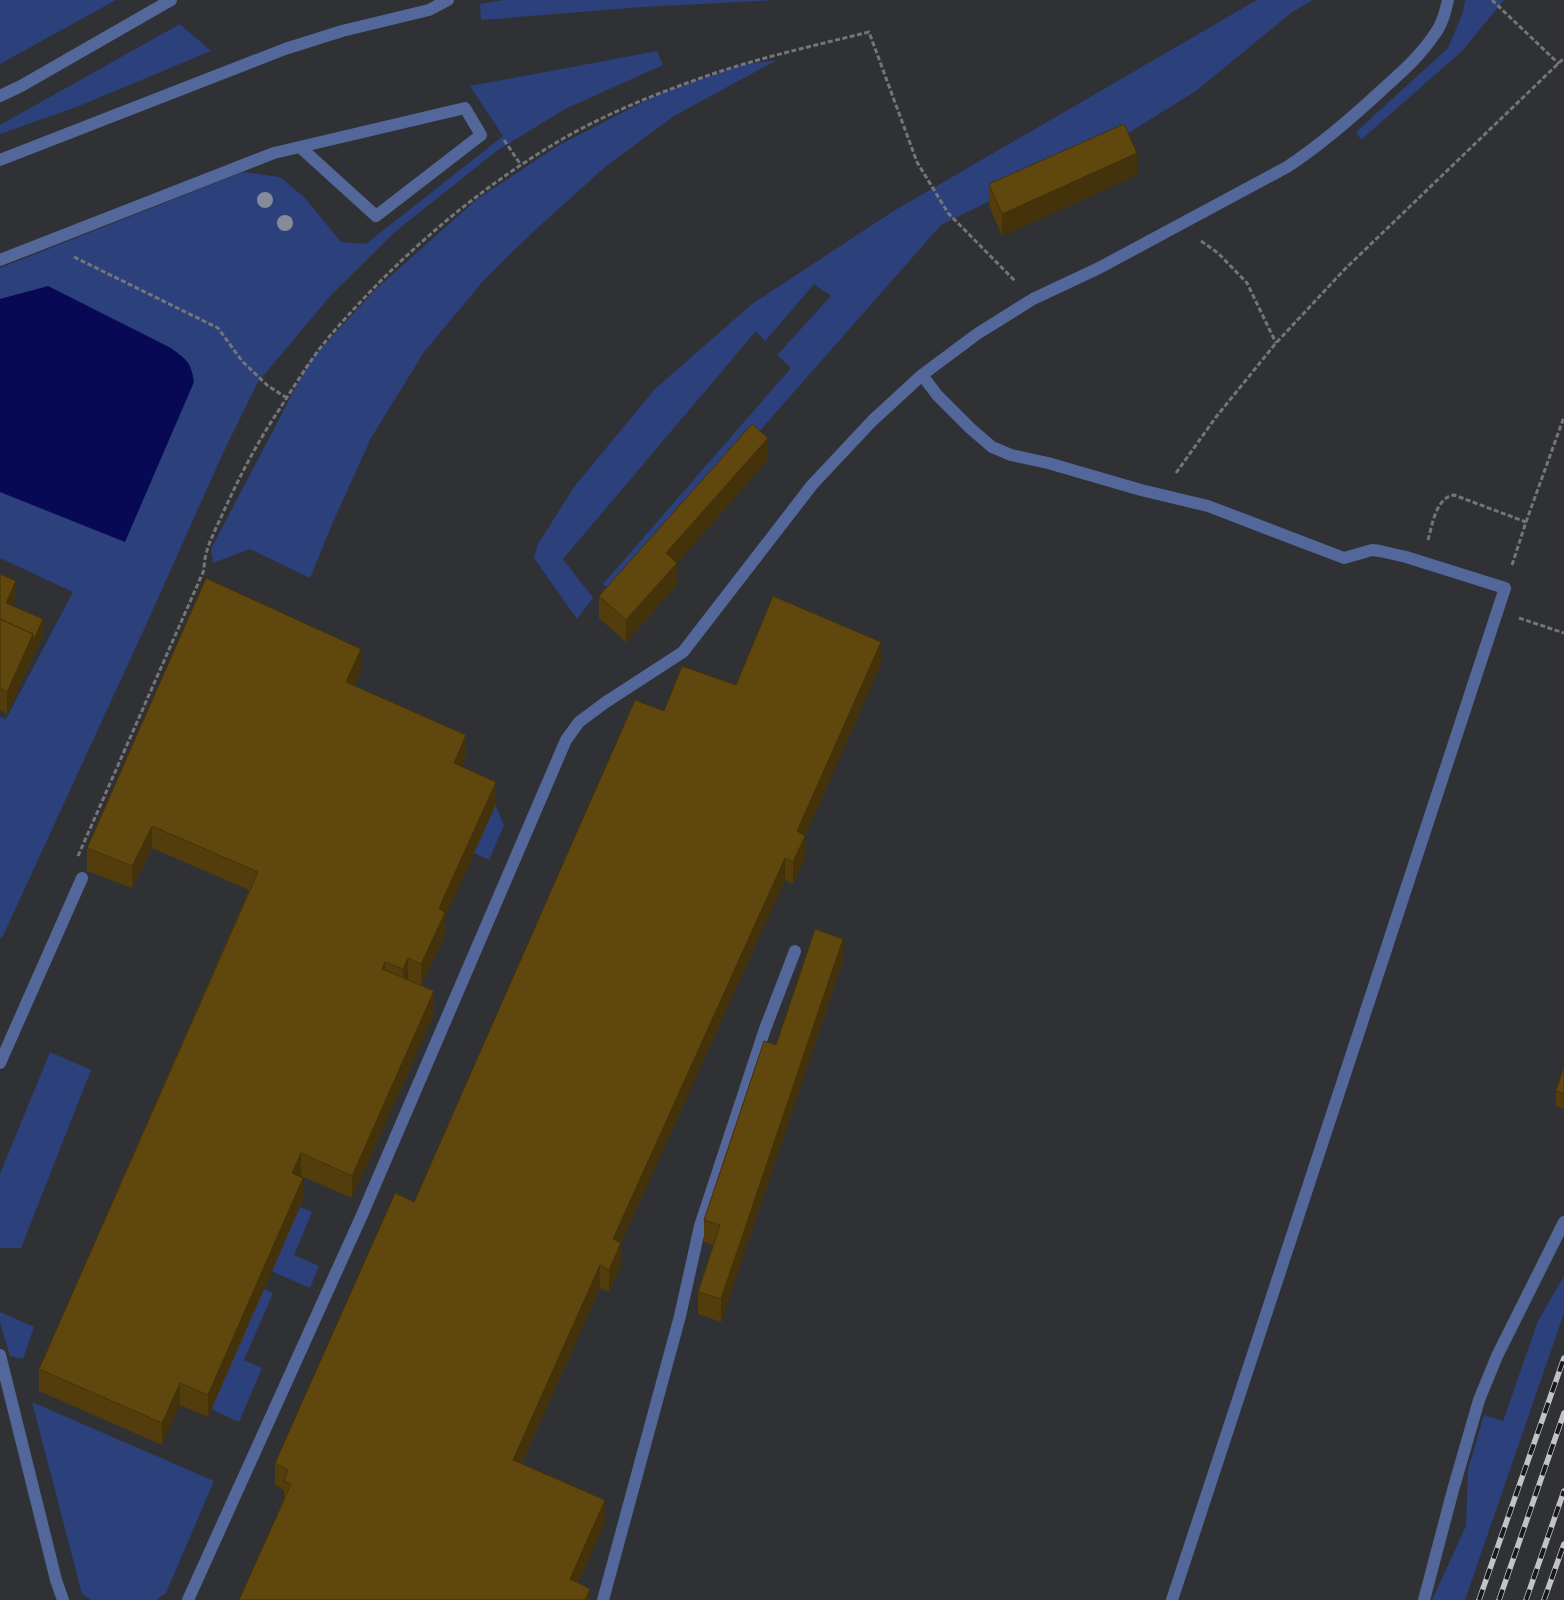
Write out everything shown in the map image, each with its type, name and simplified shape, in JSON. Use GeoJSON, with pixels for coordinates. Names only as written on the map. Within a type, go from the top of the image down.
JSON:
{"type":"FeatureCollection","features":[{"type":"Feature","properties":{"kind":"street"},"geometry":{"type":"LineString","coordinates":[[0,96],[21,86],[171,0]]}},
{"type":"Feature","properties":{"kind":"street"},"geometry":{"type":"LineString","coordinates":[[0,160],[285,49],[342,31],[429,10],[448,0]]}},
{"type":"Feature","properties":{"kind":"street"},"geometry":{"type":"LineString","coordinates":[[188,1600],[362,1215],[566,740],[579,722],[606,702],[683,652],[812,485],[872,421],[922,375],[977,334],[1033,299],[1099,268],[1287,167],[1311,152],[1421,53],[1435,35],[1445,15],[1448,0]]}},
{"type":"Feature","properties":{"kind":"street"},"geometry":{"type":"LineString","coordinates":[[0,260],[274,153],[465,108],[481,135],[376,216],[300,147]]}},
{"type":"Feature","properties":{"kind":"street"},"geometry":{"type":"LineString","coordinates":[[922,375],[937,395],[970,428],[992,447],[1001,452],[1208,506],[1344,558],[1372,550],[1420,562],[1505,588],[1172,1600]]}},
{"type":"Feature","properties":{"kind":"street"},"geometry":{"type":"LineString","coordinates":[[0,1063],[82,878]]}},
{"type":"Feature","properties":{"kind":"street"},"geometry":{"type":"LineString","coordinates":[[604,1600],[680,1316],[700,1226],[765,1029],[795,951]]}},
{"type":"Feature","properties":{"kind":"street"},"geometry":{"type":"LineString","coordinates":[[1424,1600],[1479,1400],[1497,1356],[1564,1222]]}},
{"type":"Feature","properties":{"kind":"street"},"geometry":{"type":"LineString","coordinates":[[0,1355],[56,1580],[63,1600]]}},
{"type":"Feature","properties":{"kind":"path"},"geometry":{"type":"LineString","coordinates":[[1492,0],[1558,64]]}},
{"type":"Feature","properties":{"kind":"path"},"geometry":{"type":"LineString","coordinates":[[82,878],[77,859],[204,570],[204,558],[211,540],[244,468],[309,364],[328,338],[426,236],[455,212],[521,165],[561,140],[655,95],[745,64],[869,32],[917,162],[935,193],[948,213],[1033,299]]}},
{"type":"Feature","properties":{"kind":"path"},"geometry":{"type":"LineString","coordinates":[[1163,494],[1187,456],[1210,425],[1276,343],[1365,249],[1564,58]]}},
{"type":"Feature","properties":{"kind":"path"},"geometry":{"type":"LineString","coordinates":[[1185,222],[1194,235],[1218,253],[1247,283],[1276,343]]}},
{"type":"Feature","properties":{"kind":"path"},"geometry":{"type":"LineString","coordinates":[[45,243],[218,328],[242,361],[268,386],[287,398]]}},
{"type":"Feature","properties":{"kind":"path"},"geometry":{"type":"LineString","coordinates":[[1505,588],[1526,522],[1564,417]]}},
{"type":"Feature","properties":{"kind":"path"},"geometry":{"type":"LineString","coordinates":[[1420,562],[1439,506],[1448,496],[1454,495],[1526,522]]}},
{"type":"Feature","properties":{"kind":"path"},"geometry":{"type":"LineString","coordinates":[[1497,611],[1564,633]]}},
{"type":"Feature","properties":{"kind":"shaded area"},"geometry":{"type":"Polygon","coordinates":[[[0,0],[116,0],[0,64],[0,0]]]}},
{"type":"Feature","properties":{"kind":"shaded area"},"geometry":{"type":"Polygon","coordinates":[[[503,0],[776,0],[642,7],[481,20],[480,4],[503,0]]]}},
{"type":"Feature","properties":{"kind":"shaded area"},"geometry":{"type":"Polygon","coordinates":[[[1257,0],[1313,0],[1291,13],[1196,91],[1125,135],[941,225],[615,595],[603,584],[791,368],[777,355],[831,296],[814,284],[765,341],[756,331],[563,559],[593,598],[577,619],[534,558],[538,544],[574,487],[655,389],[752,304],[892,212],[1257,0]]]}},
{"type":"Feature","properties":{"kind":"shaded area"},"geometry":{"type":"Polygon","coordinates":[[[1465,0],[1504,0],[1462,51],[1361,140],[1356,132],[1448,48],[1463,12],[1465,0]]]}},
{"type":"Feature","properties":{"kind":"shaded area"},"geometry":{"type":"Polygon","coordinates":[[[180,24],[211,51],[79,106],[0,134],[0,125],[180,24]]]}},
{"type":"Feature","properties":{"kind":"shaded area"},"geometry":{"type":"Polygon","coordinates":[[[657,51],[663,65],[565,109],[498,150],[396,231],[332,294],[258,382],[223,453],[146,625],[2,938],[0,938],[0,717],[6,719],[73,592],[0,558],[0,268],[243,172],[280,177],[305,198],[341,242],[366,244],[503,136],[470,86],[657,51]]]}},
{"type":"Feature","properties":{"kind":"shaded area"},"geometry":{"type":"Polygon","coordinates":[[[777,60],[674,116],[605,167],[533,232],[484,280],[424,352],[371,438],[310,578],[250,549],[213,563],[211,549],[309,362],[375,290],[476,200],[559,145],[661,93],[742,65],[777,60]]]}},
{"type":"Feature","properties":{"kind":"shaded area"},"geometry":{"type":"Polygon","coordinates":[[[48,286],[171,348],[185,359],[190,366],[194,382],[125,542],[0,492],[0,299],[48,286]]]}},
{"type":"Feature","properties":{"kind":"shaded area"},"geometry":{"type":"Polygon","coordinates":[[[494,802],[504,825],[489,860],[472,852],[494,802]]]}},
{"type":"Feature","properties":{"kind":"shaded area"},"geometry":{"type":"Polygon","coordinates":[[[50,1052],[91,1070],[21,1248],[0,1248],[0,1174],[50,1052]]]}},
{"type":"Feature","properties":{"kind":"shaded area"},"geometry":{"type":"Polygon","coordinates":[[[298,1206],[312,1212],[294,1255],[319,1266],[310,1288],[271,1271],[298,1206]]]}},
{"type":"Feature","properties":{"kind":"shaded area"},"geometry":{"type":"Polygon","coordinates":[[[1564,1276],[1564,1313],[1465,1600],[1432,1600],[1466,1526],[1468,1470],[1484,1415],[1503,1421],[1538,1321],[1564,1276]]]}},
{"type":"Feature","properties":{"kind":"shaded area"},"geometry":{"type":"Polygon","coordinates":[[[261,1288],[273,1293],[244,1360],[262,1368],[239,1422],[209,1408],[261,1288]]]}},
{"type":"Feature","properties":{"kind":"shaded area"},"geometry":{"type":"Polygon","coordinates":[[[0,1312],[34,1327],[23,1359],[10,1356],[0,1322],[0,1312]]]}},
{"type":"Feature","properties":{"kind":"shaded area"},"geometry":{"type":"Polygon","coordinates":[[[32,1402],[214,1481],[166,1593],[156,1600],[91,1600],[82,1594],[32,1402]]]}},
{"type":"Feature","properties":{"kind":"building"},"geometry":{"type":"Polygon","coordinates":[[[1124,124],[1137,153],[1002,214],[989,184],[1124,124]]]}},
{"type":"Feature","properties":{"kind":"building"},"geometry":{"type":"Polygon","coordinates":[[[752,424],[768,438],[666,553],[677,563],[626,620],[599,596],[752,424]]]}},
{"type":"Feature","properties":{"kind":"building"},"geometry":{"type":"Polygon","coordinates":[[[0,574],[16,581],[6,603],[43,619],[33,641],[33,634],[0,619],[0,574]]]}},
{"type":"Feature","properties":{"kind":"building"},"geometry":{"type":"Polygon","coordinates":[[[206,578],[361,649],[346,682],[466,735],[454,763],[496,782],[439,908],[445,913],[421,964],[408,958],[403,969],[385,962],[382,969],[434,991],[352,1176],[301,1153],[292,1173],[303,1178],[208,1395],[180,1383],[162,1423],[39,1369],[258,872],[152,826],[132,866],[87,848],[206,578]]]}},
{"type":"Feature","properties":{"kind":"building"},"geometry":{"type":"Polygon","coordinates":[[[773,596],[881,642],[797,831],[805,836],[793,862],[785,858],[613,1239],[621,1243],[609,1270],[600,1265],[513,1460],[605,1500],[570,1579],[590,1589],[585,1600],[239,1600],[291,1484],[284,1481],[288,1470],[275,1463],[395,1193],[414,1202],[635,700],[664,711],[682,666],[736,685],[773,596]]]}},
{"type":"Feature","properties":{"kind":"building"},"geometry":{"type":"Polygon","coordinates":[[[0,619],[33,634],[7,692],[0,688],[0,619]]]}},
{"type":"Feature","properties":{"kind":"building"},"geometry":{"type":"Polygon","coordinates":[[[815,929],[843,939],[721,1299],[698,1292],[720,1225],[704,1220],[764,1041],[776,1045],[815,929]]]}},
{"type":"Feature","properties":{"kind":"building"},"geometry":{"type":"Polygon","coordinates":[[[1564,1066],[1564,1094],[1556,1091],[1564,1066]]]}},
{"type":"Feature","properties":{"kind":"railway"},"geometry":{"type":"LineString","coordinates":[[1479,1600],[1564,1358]]}},
{"type":"Feature","properties":{"kind":"railway"},"geometry":{"type":"LineString","coordinates":[[1499,1600],[1564,1413]]}},
{"type":"Feature","properties":{"kind":"railway"},"geometry":{"type":"LineString","coordinates":[[1526,1600],[1564,1491]]}},
{"type":"Feature","properties":{"kind":"railway"},"geometry":{"type":"LineString","coordinates":[[1544,1600],[1564,1544]]}}]}
